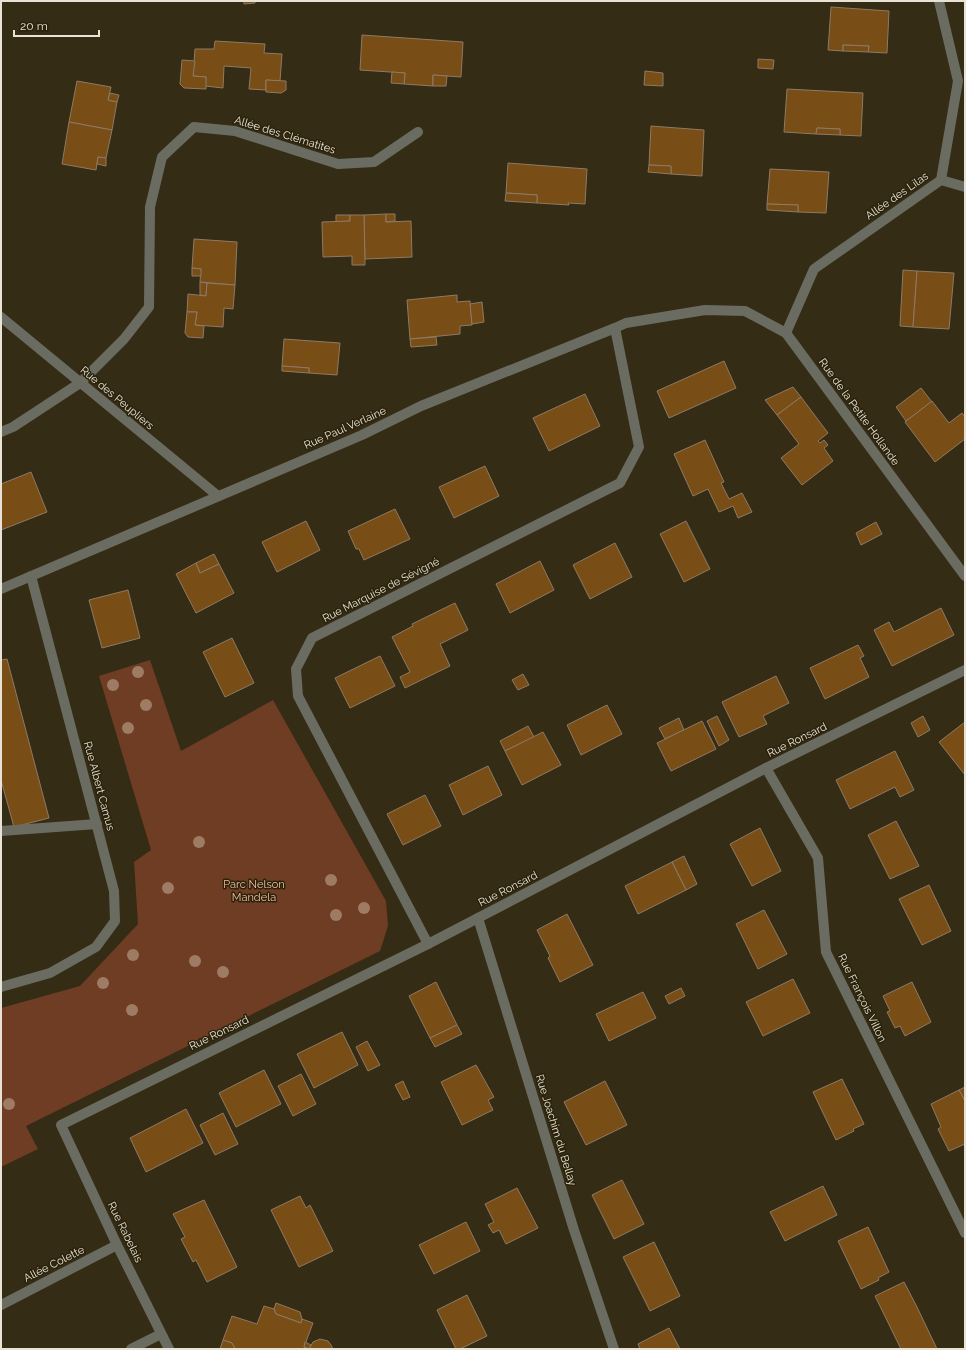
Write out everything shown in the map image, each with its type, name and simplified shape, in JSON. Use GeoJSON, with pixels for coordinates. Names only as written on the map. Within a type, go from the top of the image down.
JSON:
{"type":"FeatureCollection","features":[{"type":"Feature","properties":{"kind":"street","name":"Allée des Lilas"},"geometry":{"type":"LineString","coordinates":[[786,333],[814,269],[941,180],[958,81],[939,1]]}},
{"type":"Feature","properties":{"kind":"street","name":"Allée des Clématites"},"geometry":{"type":"LineString","coordinates":[[1,432],[13,427],[80,383],[124,339],[149,307],[150,207],[162,158],[194,127],[235,131],[338,164],[374,162],[418,132]]}},
{"type":"Feature","properties":{"kind":"street"},"geometry":{"type":"LineString","coordinates":[[941,180],[965,187]]}},
{"type":"Feature","properties":{"kind":"street","name":"Rue de la Petite Hollande"},"geometry":{"type":"LineString","coordinates":[[705,310],[745,311],[786,333],[965,576]]}},
{"type":"Feature","properties":{"kind":"street","name":"Rue Paul Verlaine"},"geometry":{"type":"LineString","coordinates":[[1,589],[362,435],[421,406],[626,323],[705,310]]}},
{"type":"Feature","properties":{"kind":"street","name":"Rue des Peupliers"},"geometry":{"type":"LineString","coordinates":[[1,318],[218,496]]}},
{"type":"Feature","properties":{"kind":"street","name":"Rue Marquise de Sévigné"},"geometry":{"type":"LineString","coordinates":[[428,944],[298,696],[296,669],[312,638],[620,483],[639,447],[615,328]]}},
{"type":"Feature","properties":{"kind":"street","name":"Rue Albert Camus"},"geometry":{"type":"LineString","coordinates":[[1,987],[50,973],[96,947],[115,921],[114,891],[31,576]]}},
{"type":"Feature","properties":{"kind":"street","name":"Rue Ronsard"},"geometry":{"type":"LineString","coordinates":[[61,1125],[428,944],[766,768],[965,670]]}},
{"type":"Feature","properties":{"kind":"street","name":"Rue François Villon"},"geometry":{"type":"LineString","coordinates":[[766,768],[818,858],[826,952],[965,1233]]}},
{"type":"Feature","properties":{"kind":"street"},"geometry":{"type":"LineString","coordinates":[[1,831],[97,824]]}},
{"type":"Feature","properties":{"kind":"street","name":"Rue Joachim du Bellay"},"geometry":{"type":"LineString","coordinates":[[478,918],[574,1230],[614,1349]]}},
{"type":"Feature","properties":{"kind":"street","name":"Rue Rabelais"},"geometry":{"type":"LineString","coordinates":[[61,1125],[117,1245],[169,1349]]}},
{"type":"Feature","properties":{"kind":"street","name":"Allée Colette"},"geometry":{"type":"LineString","coordinates":[[1,1305],[117,1245]]}},
{"type":"Feature","properties":{"kind":"street"},"geometry":{"type":"LineString","coordinates":[[131,1349],[162,1334]]}},
{"type":"Feature","properties":{"kind":"green space","name":"Parc Nelson Mandela"},"geometry":{"type":"Polygon","coordinates":[[[150,660],[181,751],[273,700],[386,901],[388,926],[380,951],[26,1126],[38,1149],[1,1167],[1,1008],[80,986],[138,924],[134,862],[151,850],[99,676],[150,660]]]}},
{"type":"Feature","properties":{"kind":"building"},"geometry":{"type":"Polygon","coordinates":[[[244,1],[255,1],[255,3],[244,4],[244,1]]]}},
{"type":"Feature","properties":{"kind":"building"},"geometry":{"type":"Polygon","coordinates":[[[831,7],[889,11],[887,53],[868,52],[869,46],[843,45],[843,51],[828,50],[831,7]]]}},
{"type":"Feature","properties":{"kind":"building"},"geometry":{"type":"Polygon","coordinates":[[[362,35],[463,42],[461,77],[433,75],[433,86],[404,84],[405,73],[360,70],[362,35]]]}},
{"type":"Feature","properties":{"kind":"building"},"geometry":{"type":"Polygon","coordinates":[[[215,41],[265,44],[264,53],[282,54],[280,81],[266,80],[266,90],[249,89],[251,68],[224,66],[223,88],[205,86],[206,77],[193,76],[195,49],[214,49],[215,41]]]}},
{"type":"Feature","properties":{"kind":"building"},"geometry":{"type":"Polygon","coordinates":[[[843,45],[869,46],[868,52],[843,51],[843,45]]]}},
{"type":"Feature","properties":{"kind":"building"},"geometry":{"type":"Polygon","coordinates":[[[758,59],[774,60],[773,69],[758,68],[758,59]]]}},
{"type":"Feature","properties":{"kind":"building"},"geometry":{"type":"Polygon","coordinates":[[[182,60],[195,61],[193,76],[206,77],[206,89],[184,88],[180,84],[182,60]]]}},
{"type":"Feature","properties":{"kind":"building"},"geometry":{"type":"Polygon","coordinates":[[[645,71],[663,73],[663,86],[644,85],[645,71]]]}},
{"type":"Feature","properties":{"kind":"building"},"geometry":{"type":"Polygon","coordinates":[[[392,72],[405,73],[404,84],[391,83],[392,72]]]}},
{"type":"Feature","properties":{"kind":"building"},"geometry":{"type":"Polygon","coordinates":[[[433,75],[447,76],[446,86],[433,86],[433,75]]]}},
{"type":"Feature","properties":{"kind":"building"},"geometry":{"type":"Polygon","coordinates":[[[266,80],[286,81],[286,90],[281,93],[266,92],[266,80]]]}},
{"type":"Feature","properties":{"kind":"building"},"geometry":{"type":"Polygon","coordinates":[[[77,81],[111,87],[108,100],[117,102],[112,130],[69,122],[77,81]]]}},
{"type":"Feature","properties":{"kind":"building"},"geometry":{"type":"Polygon","coordinates":[[[787,89],[863,93],[861,136],[840,135],[840,129],[817,128],[816,134],[784,132],[787,89]]]}},
{"type":"Feature","properties":{"kind":"building"},"geometry":{"type":"Polygon","coordinates":[[[110,93],[119,95],[117,102],[108,100],[110,93]]]}},
{"type":"Feature","properties":{"kind":"building"},"geometry":{"type":"Polygon","coordinates":[[[69,122],[112,130],[106,158],[98,157],[96,170],[62,164],[69,122]]]}},
{"type":"Feature","properties":{"kind":"building"},"geometry":{"type":"Polygon","coordinates":[[[651,126],[704,130],[702,176],[671,174],[671,166],[649,165],[651,126]]]}},
{"type":"Feature","properties":{"kind":"building"},"geometry":{"type":"Polygon","coordinates":[[[817,128],[840,129],[840,135],[816,134],[817,128]]]}},
{"type":"Feature","properties":{"kind":"building"},"geometry":{"type":"Polygon","coordinates":[[[98,157],[106,158],[106,166],[97,164],[98,157]]]}},
{"type":"Feature","properties":{"kind":"building"},"geometry":{"type":"Polygon","coordinates":[[[508,163],[587,169],[585,204],[568,203],[569,205],[537,203],[537,195],[506,193],[508,163]]]}},
{"type":"Feature","properties":{"kind":"building"},"geometry":{"type":"Polygon","coordinates":[[[649,165],[671,166],[671,174],[648,172],[649,165]]]}},
{"type":"Feature","properties":{"kind":"building"},"geometry":{"type":"Polygon","coordinates":[[[770,169],[829,172],[826,213],[798,212],[798,205],[767,204],[770,169]]]}},
{"type":"Feature","properties":{"kind":"building"},"geometry":{"type":"Polygon","coordinates":[[[506,193],[537,195],[537,203],[505,201],[506,193]]]}},
{"type":"Feature","properties":{"kind":"building"},"geometry":{"type":"Polygon","coordinates":[[[767,204],[798,205],[798,212],[767,210],[767,204]]]}},
{"type":"Feature","properties":{"kind":"building"},"geometry":{"type":"Polygon","coordinates":[[[386,214],[386,222],[411,221],[412,257],[365,259],[364,215],[386,214]]]}},
{"type":"Feature","properties":{"kind":"building"},"geometry":{"type":"Polygon","coordinates":[[[386,214],[395,214],[395,221],[386,222],[386,214]]]}},
{"type":"Feature","properties":{"kind":"building"},"geometry":{"type":"Polygon","coordinates":[[[336,215],[350,215],[350,221],[336,222],[336,215]]]}},
{"type":"Feature","properties":{"kind":"building"},"geometry":{"type":"Polygon","coordinates":[[[350,215],[364,215],[365,265],[352,265],[352,256],[323,257],[322,222],[350,221],[350,215]]]}},
{"type":"Feature","properties":{"kind":"building"},"geometry":{"type":"Polygon","coordinates":[[[194,239],[237,242],[235,285],[200,282],[201,269],[192,268],[194,239]]]}},
{"type":"Feature","properties":{"kind":"building"},"geometry":{"type":"Polygon","coordinates":[[[192,268],[201,269],[201,276],[192,276],[192,268]]]}},
{"type":"Feature","properties":{"kind":"building"},"geometry":{"type":"Polygon","coordinates":[[[903,270],[917,271],[913,327],[900,326],[903,270]]]}},
{"type":"Feature","properties":{"kind":"building"},"geometry":{"type":"Polygon","coordinates":[[[917,271],[954,273],[949,329],[913,327],[917,271]]]}},
{"type":"Feature","properties":{"kind":"building"},"geometry":{"type":"Polygon","coordinates":[[[200,282],[207,283],[206,296],[200,295],[200,282]]]}},
{"type":"Feature","properties":{"kind":"building"},"geometry":{"type":"Polygon","coordinates":[[[207,283],[235,285],[233,309],[224,308],[223,327],[195,325],[197,312],[187,312],[188,294],[206,296],[207,283]]]}},
{"type":"Feature","properties":{"kind":"building"},"geometry":{"type":"Polygon","coordinates":[[[457,295],[457,302],[470,301],[472,325],[460,326],[460,334],[410,339],[407,300],[457,295]]]}},
{"type":"Feature","properties":{"kind":"building"},"geometry":{"type":"Polygon","coordinates":[[[482,302],[484,322],[472,324],[470,304],[482,302]]]}},
{"type":"Feature","properties":{"kind":"building"},"geometry":{"type":"Polygon","coordinates":[[[187,312],[197,312],[195,325],[204,326],[203,338],[188,337],[185,333],[187,312]]]}},
{"type":"Feature","properties":{"kind":"building"},"geometry":{"type":"Polygon","coordinates":[[[436,337],[437,345],[411,347],[410,339],[436,337]]]}},
{"type":"Feature","properties":{"kind":"building"},"geometry":{"type":"Polygon","coordinates":[[[284,339],[340,343],[337,375],[309,373],[309,368],[282,366],[284,339]]]}},
{"type":"Feature","properties":{"kind":"building"},"geometry":{"type":"Polygon","coordinates":[[[724,361],[736,388],[669,418],[657,391],[724,361]]]}},
{"type":"Feature","properties":{"kind":"building"},"geometry":{"type":"Polygon","coordinates":[[[282,366],[309,368],[309,373],[282,371],[282,366]]]}},
{"type":"Feature","properties":{"kind":"building"},"geometry":{"type":"Polygon","coordinates":[[[793,387],[801,397],[777,415],[765,400],[793,387]]]}},
{"type":"Feature","properties":{"kind":"building"},"geometry":{"type":"Polygon","coordinates":[[[921,388],[932,402],[906,421],[896,407],[921,388]]]}},
{"type":"Feature","properties":{"kind":"building"},"geometry":{"type":"Polygon","coordinates":[[[585,394],[600,426],[549,451],[533,418],[585,394]]]}},
{"type":"Feature","properties":{"kind":"building"},"geometry":{"type":"Polygon","coordinates":[[[801,397],[828,433],[818,441],[820,443],[824,440],[828,445],[824,448],[833,461],[802,485],[781,458],[799,444],[777,415],[801,397]]]}},
{"type":"Feature","properties":{"kind":"building"},"geometry":{"type":"Polygon","coordinates":[[[932,401],[949,423],[962,413],[965,417],[965,439],[935,462],[905,422],[932,401]]]}},
{"type":"Feature","properties":{"kind":"building"},"geometry":{"type":"Polygon","coordinates":[[[705,440],[724,482],[721,483],[729,499],[742,493],[752,512],[738,518],[733,506],[719,512],[708,489],[693,496],[674,454],[705,440]]]}},
{"type":"Feature","properties":{"kind":"building"},"geometry":{"type":"Polygon","coordinates":[[[485,466],[499,496],[454,518],[439,487],[485,466]]]}},
{"type":"Feature","properties":{"kind":"building"},"geometry":{"type":"Polygon","coordinates":[[[31,472],[47,512],[1,530],[1,484],[31,472]]]}},
{"type":"Feature","properties":{"kind":"building"},"geometry":{"type":"Polygon","coordinates":[[[395,509],[410,539],[364,560],[359,549],[356,549],[348,531],[395,509]]]}},
{"type":"Feature","properties":{"kind":"building"},"geometry":{"type":"Polygon","coordinates":[[[306,521],[320,550],[277,572],[262,542],[306,521]]]}},
{"type":"Feature","properties":{"kind":"building"},"geometry":{"type":"Polygon","coordinates":[[[686,521],[710,569],[684,582],[660,534],[686,521]]]}},
{"type":"Feature","properties":{"kind":"building"},"geometry":{"type":"Polygon","coordinates":[[[876,522],[882,534],[861,545],[856,533],[876,522]]]}},
{"type":"Feature","properties":{"kind":"building"},"geometry":{"type":"Polygon","coordinates":[[[615,543],[632,577],[590,599],[573,565],[615,543]]]}},
{"type":"Feature","properties":{"kind":"building"},"geometry":{"type":"Polygon","coordinates":[[[214,554],[219,564],[200,573],[196,563],[214,554]]]}},
{"type":"Feature","properties":{"kind":"building"},"geometry":{"type":"Polygon","coordinates":[[[540,561],[554,590],[510,613],[496,584],[540,561]]]}},
{"type":"Feature","properties":{"kind":"building"},"geometry":{"type":"Polygon","coordinates":[[[196,563],[200,573],[219,564],[234,593],[196,613],[176,574],[196,563]]]}},
{"type":"Feature","properties":{"kind":"building"},"geometry":{"type":"Polygon","coordinates":[[[128,590],[140,638],[102,648],[89,600],[128,590]]]}},
{"type":"Feature","properties":{"kind":"building"},"geometry":{"type":"Polygon","coordinates":[[[455,603],[468,630],[440,644],[450,666],[405,688],[400,677],[410,672],[392,637],[413,626],[412,624],[455,603]]]}},
{"type":"Feature","properties":{"kind":"building"},"geometry":{"type":"Polygon","coordinates":[[[941,608],[954,635],[892,666],[874,630],[889,622],[894,632],[941,608]]]}},
{"type":"Feature","properties":{"kind":"building"},"geometry":{"type":"Polygon","coordinates":[[[232,638],[254,683],[225,697],[203,652],[232,638]]]}},
{"type":"Feature","properties":{"kind":"building"},"geometry":{"type":"Polygon","coordinates":[[[858,645],[864,656],[860,658],[869,677],[825,699],[810,668],[858,645]]]}},
{"type":"Feature","properties":{"kind":"building"},"geometry":{"type":"Polygon","coordinates":[[[380,656],[395,686],[350,708],[335,678],[380,656]]]}},
{"type":"Feature","properties":{"kind":"building"},"geometry":{"type":"Polygon","coordinates":[[[7,659],[49,818],[14,827],[1,780],[1,660],[7,659]]]}},
{"type":"Feature","properties":{"kind":"building"},"geometry":{"type":"Polygon","coordinates":[[[523,674],[529,685],[518,690],[512,680],[523,674]]]}},
{"type":"Feature","properties":{"kind":"building"},"geometry":{"type":"Polygon","coordinates":[[[776,676],[789,703],[763,716],[767,724],[739,737],[722,702],[776,676]]]}},
{"type":"Feature","properties":{"kind":"building"},"geometry":{"type":"Polygon","coordinates":[[[607,705],[622,734],[581,755],[567,725],[607,705]]]}},
{"type":"Feature","properties":{"kind":"building"},"geometry":{"type":"Polygon","coordinates":[[[717,716],[729,740],[719,746],[707,721],[717,716]]]}},
{"type":"Feature","properties":{"kind":"building"},"geometry":{"type":"Polygon","coordinates":[[[923,716],[930,730],[918,737],[911,723],[923,716]]]}},
{"type":"Feature","properties":{"kind":"building"},"geometry":{"type":"Polygon","coordinates":[[[679,718],[684,730],[665,739],[659,728],[679,718]]]}},
{"type":"Feature","properties":{"kind":"building"},"geometry":{"type":"Polygon","coordinates":[[[702,721],[716,749],[671,771],[657,743],[702,721]]]}},
{"type":"Feature","properties":{"kind":"building"},"geometry":{"type":"Polygon","coordinates":[[[965,722],[965,775],[939,742],[965,722]]]}},
{"type":"Feature","properties":{"kind":"building"},"geometry":{"type":"Polygon","coordinates":[[[528,726],[534,737],[505,751],[500,741],[528,726]]]}},
{"type":"Feature","properties":{"kind":"building"},"geometry":{"type":"Polygon","coordinates":[[[543,732],[561,765],[522,785],[505,751],[543,732]]]}},
{"type":"Feature","properties":{"kind":"building"},"geometry":{"type":"Polygon","coordinates":[[[895,751],[914,790],[900,797],[895,787],[850,809],[836,780],[895,751]]]}},
{"type":"Feature","properties":{"kind":"building"},"geometry":{"type":"Polygon","coordinates":[[[488,766],[502,795],[463,815],[449,785],[488,766]]]}},
{"type":"Feature","properties":{"kind":"building"},"geometry":{"type":"Polygon","coordinates":[[[425,795],[441,826],[403,845],[387,814],[425,795]]]}},
{"type":"Feature","properties":{"kind":"building"},"geometry":{"type":"Polygon","coordinates":[[[896,821],[919,866],[890,879],[868,835],[896,821]]]}},
{"type":"Feature","properties":{"kind":"building"},"geometry":{"type":"Polygon","coordinates":[[[760,828],[781,871],[752,886],[730,844],[760,828]]]}},
{"type":"Feature","properties":{"kind":"building"},"geometry":{"type":"Polygon","coordinates":[[[684,856],[697,884],[686,890],[672,862],[684,856]]]}},
{"type":"Feature","properties":{"kind":"building"},"geometry":{"type":"Polygon","coordinates":[[[672,862],[686,890],[638,914],[625,886],[672,862]]]}},
{"type":"Feature","properties":{"kind":"building"},"geometry":{"type":"Polygon","coordinates":[[[929,885],[951,931],[922,945],[899,899],[929,885]]]}},
{"type":"Feature","properties":{"kind":"building"},"geometry":{"type":"Polygon","coordinates":[[[764,910],[787,954],[758,969],[736,924],[764,910]]]}},
{"type":"Feature","properties":{"kind":"building"},"geometry":{"type":"Polygon","coordinates":[[[567,914],[593,965],[560,982],[548,958],[550,956],[537,930],[567,914]]]}},
{"type":"Feature","properties":{"kind":"building"},"geometry":{"type":"Polygon","coordinates":[[[793,979],[810,1013],[763,1036],[746,1002],[793,979]]]}},
{"type":"Feature","properties":{"kind":"building"},"geometry":{"type":"Polygon","coordinates":[[[436,982],[457,1025],[430,1038],[409,996],[436,982]]]}},
{"type":"Feature","properties":{"kind":"building"},"geometry":{"type":"Polygon","coordinates":[[[912,982],[931,1022],[905,1036],[900,1026],[895,1028],[887,1012],[890,1011],[883,996],[912,982]]]}},
{"type":"Feature","properties":{"kind":"building"},"geometry":{"type":"Polygon","coordinates":[[[681,988],[685,996],[669,1004],[665,996],[681,988]]]}},
{"type":"Feature","properties":{"kind":"building"},"geometry":{"type":"Polygon","coordinates":[[[643,992],[656,1018],[609,1041],[596,1014],[643,992]]]}},
{"type":"Feature","properties":{"kind":"building"},"geometry":{"type":"Polygon","coordinates":[[[457,1025],[462,1034],[435,1047],[430,1038],[457,1025]]]}},
{"type":"Feature","properties":{"kind":"building"},"geometry":{"type":"Polygon","coordinates":[[[342,1032],[358,1065],[314,1088],[297,1054],[342,1032]]]}},
{"type":"Feature","properties":{"kind":"building"},"geometry":{"type":"Polygon","coordinates":[[[367,1041],[380,1065],[368,1071],[356,1047],[367,1041]]]}},
{"type":"Feature","properties":{"kind":"building"},"geometry":{"type":"Polygon","coordinates":[[[476,1065],[494,1097],[488,1100],[493,1110],[462,1125],[441,1082],[476,1065]]]}},
{"type":"Feature","properties":{"kind":"building"},"geometry":{"type":"Polygon","coordinates":[[[264,1070],[281,1104],[236,1127],[219,1093],[264,1070]]]}},
{"type":"Feature","properties":{"kind":"building"},"geometry":{"type":"Polygon","coordinates":[[[301,1074],[316,1104],[293,1116],[278,1086],[301,1074]]]}},
{"type":"Feature","properties":{"kind":"building"},"geometry":{"type":"Polygon","coordinates":[[[842,1079],[864,1124],[836,1140],[813,1092],[842,1079]]]}},
{"type":"Feature","properties":{"kind":"building"},"geometry":{"type":"Polygon","coordinates":[[[403,1081],[410,1097],[403,1100],[395,1085],[403,1081]]]}},
{"type":"Feature","properties":{"kind":"building"},"geometry":{"type":"Polygon","coordinates":[[[605,1081],[627,1125],[586,1145],[564,1102],[605,1081]]]}},
{"type":"Feature","properties":{"kind":"building"},"geometry":{"type":"Polygon","coordinates":[[[965,1087],[965,1101],[959,1090],[965,1087]]]}},
{"type":"Feature","properties":{"kind":"building"},"geometry":{"type":"Polygon","coordinates":[[[959,1090],[965,1101],[965,1144],[949,1151],[938,1129],[941,1127],[931,1104],[959,1090]]]}},
{"type":"Feature","properties":{"kind":"building"},"geometry":{"type":"Polygon","coordinates":[[[186,1109],[203,1143],[146,1172],[130,1138],[186,1109]]]}},
{"type":"Feature","properties":{"kind":"building"},"geometry":{"type":"Polygon","coordinates":[[[223,1113],[238,1144],[215,1155],[200,1125],[223,1113]]]}},
{"type":"Feature","properties":{"kind":"building"},"geometry":{"type":"Polygon","coordinates":[[[622,1180],[644,1224],[614,1239],[592,1195],[622,1180]]]}},
{"type":"Feature","properties":{"kind":"building"},"geometry":{"type":"Polygon","coordinates":[[[823,1186],[837,1215],[785,1241],[770,1212],[823,1186]]]}},
{"type":"Feature","properties":{"kind":"building"},"geometry":{"type":"Polygon","coordinates":[[[517,1188],[538,1228],[506,1244],[499,1230],[493,1233],[488,1225],[494,1222],[485,1204],[517,1188]]]}},
{"type":"Feature","properties":{"kind":"building"},"geometry":{"type":"Polygon","coordinates":[[[300,1196],[306,1208],[310,1205],[333,1251],[299,1267],[271,1210],[300,1196]]]}},
{"type":"Feature","properties":{"kind":"building"},"geometry":{"type":"Polygon","coordinates":[[[204,1200],[237,1267],[207,1282],[196,1260],[193,1262],[181,1239],[185,1237],[173,1214],[204,1200]]]}},
{"type":"Feature","properties":{"kind":"building"},"geometry":{"type":"Polygon","coordinates":[[[466,1222],[480,1251],[434,1274],[419,1245],[466,1222]]]}},
{"type":"Feature","properties":{"kind":"building"},"geometry":{"type":"Polygon","coordinates":[[[868,1227],[889,1272],[878,1278],[879,1280],[861,1289],[838,1241],[868,1227]]]}},
{"type":"Feature","properties":{"kind":"building"},"geometry":{"type":"Polygon","coordinates":[[[654,1242],[680,1296],[650,1311],[623,1257],[654,1242]]]}},
{"type":"Feature","properties":{"kind":"building"},"geometry":{"type":"Polygon","coordinates":[[[904,1282],[937,1349],[901,1349],[875,1296],[904,1282]]]}},
{"type":"Feature","properties":{"kind":"building"},"geometry":{"type":"Polygon","coordinates":[[[467,1295],[487,1336],[460,1349],[456,1349],[437,1310],[467,1295]]]}},
{"type":"Feature","properties":{"kind":"building"},"geometry":{"type":"Polygon","coordinates":[[[276,1303],[300,1312],[302,1319],[301,1323],[276,1314],[274,1309],[276,1303]]]}},
{"type":"Feature","properties":{"kind":"building"},"geometry":{"type":"Polygon","coordinates":[[[264,1306],[274,1309],[276,1314],[301,1323],[302,1319],[313,1323],[304,1347],[308,1349],[235,1349],[232,1343],[223,1340],[232,1316],[257,1324],[264,1306]]]}},
{"type":"Feature","properties":{"kind":"building"},"geometry":{"type":"Polygon","coordinates":[[[669,1328],[680,1349],[640,1349],[638,1344],[669,1328]]]}},
{"type":"Feature","properties":{"kind":"building"},"geometry":{"type":"Polygon","coordinates":[[[320,1339],[328,1341],[333,1349],[309,1349],[313,1342],[320,1339]]]}},
{"type":"Feature","properties":{"kind":"building"},"geometry":{"type":"Polygon","coordinates":[[[223,1340],[232,1343],[235,1349],[220,1349],[223,1340]]]}},
{"type":"Feature","properties":{"kind":"building"},"geometry":{"type":"Polygon","coordinates":[[[305,1342],[311,1345],[309,1349],[304,1347],[305,1342]]]}}]}
